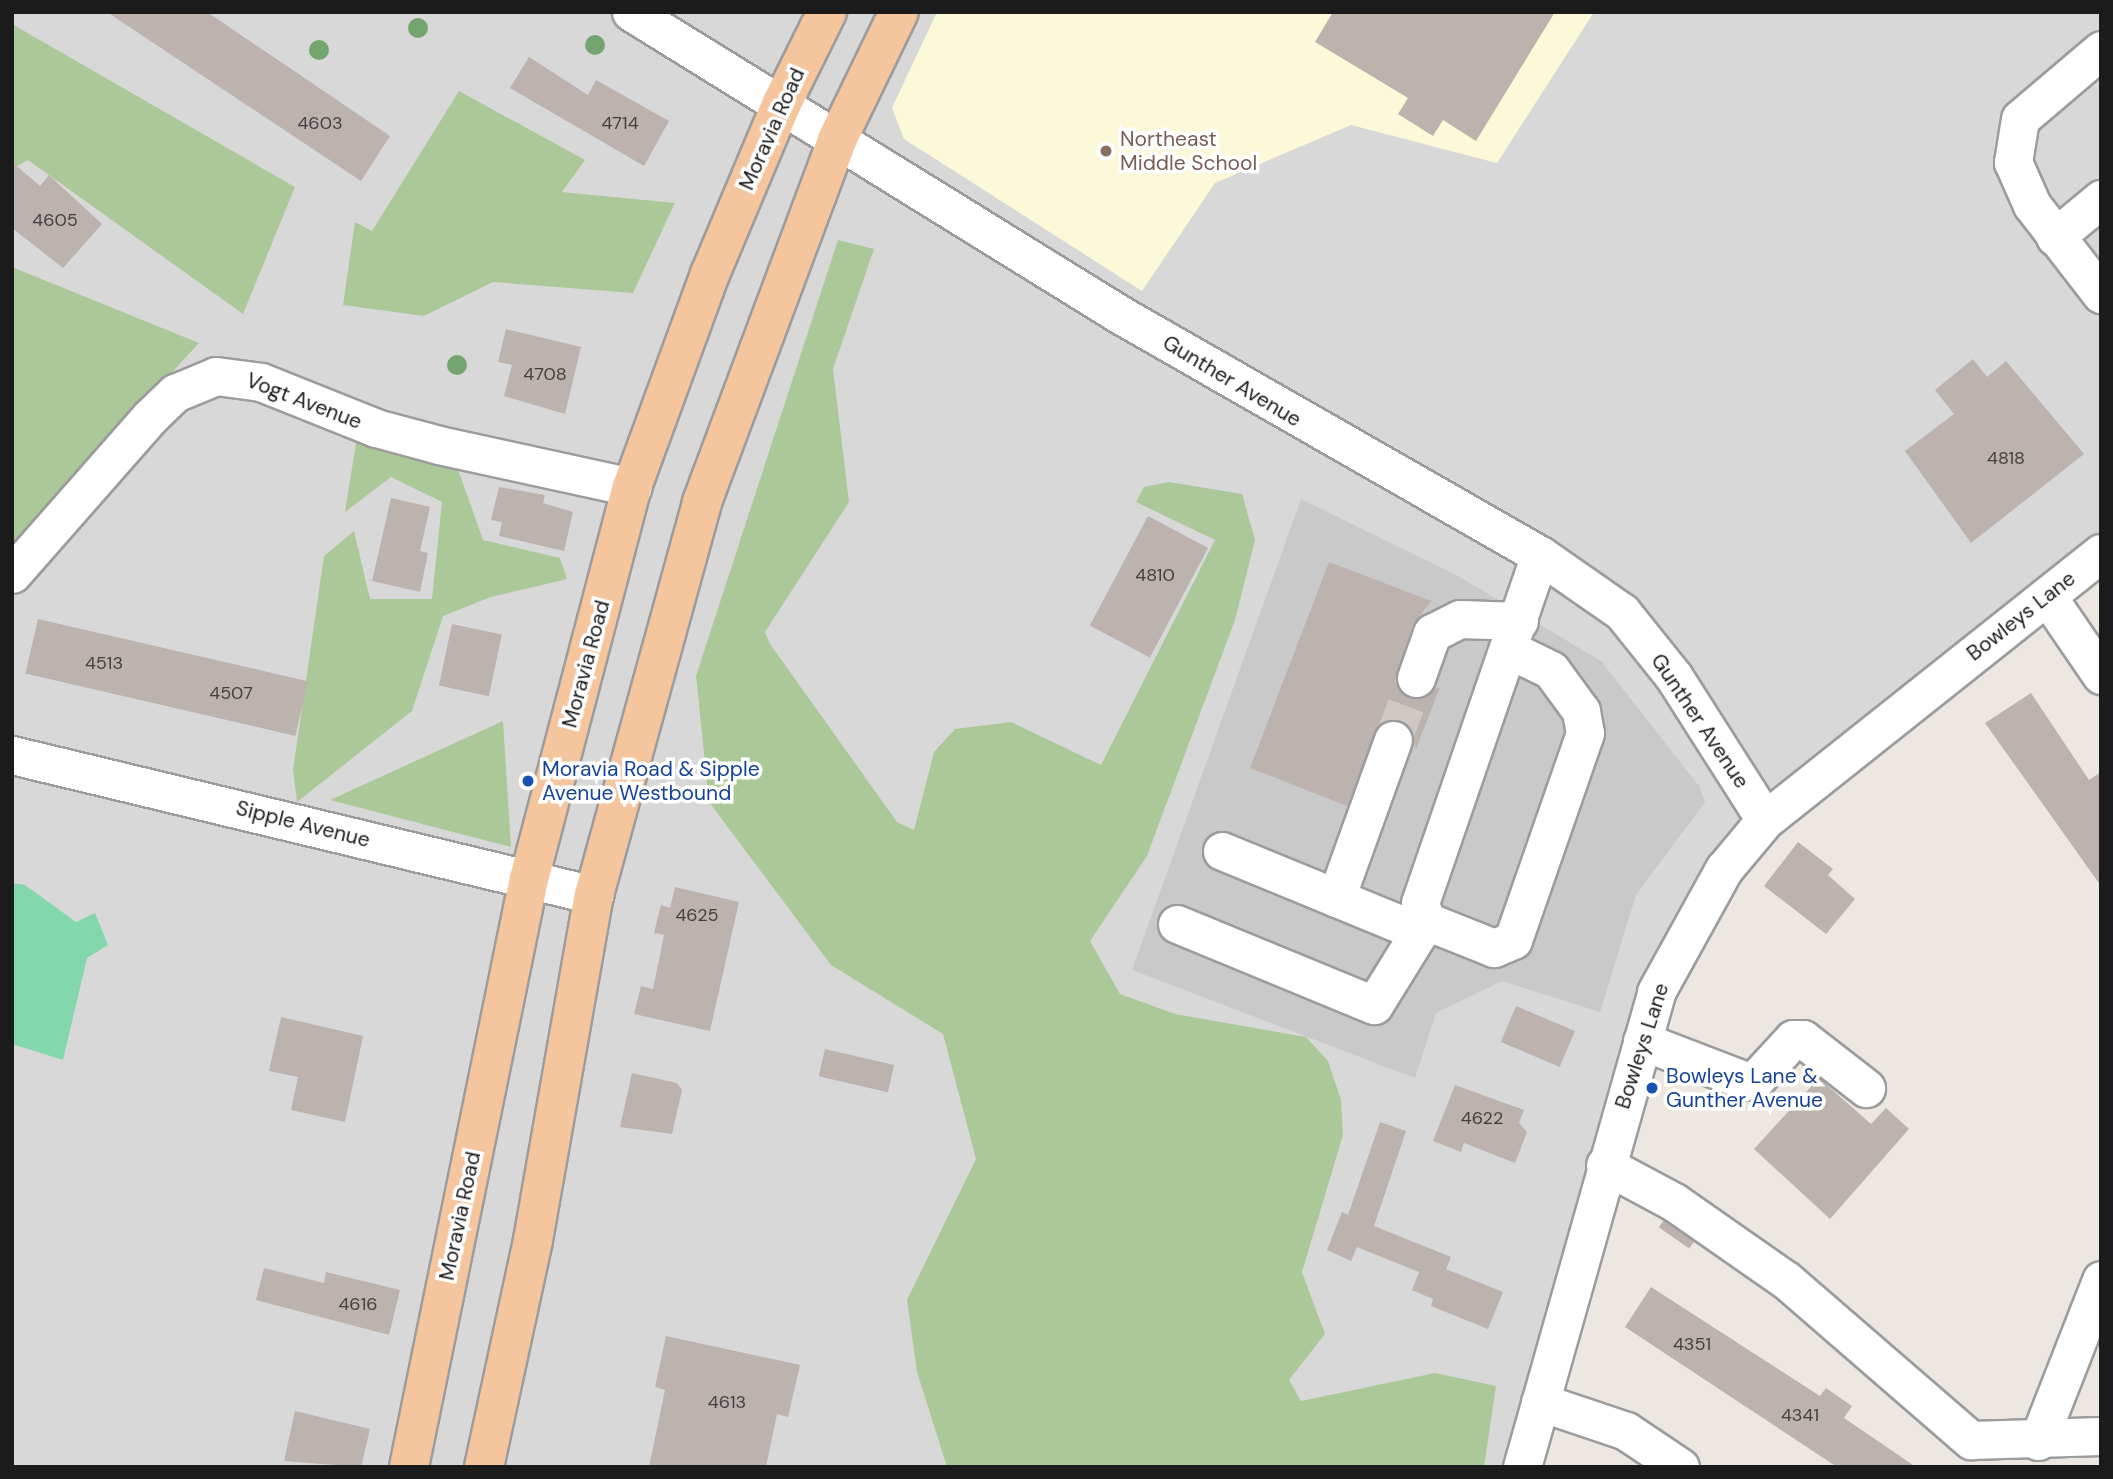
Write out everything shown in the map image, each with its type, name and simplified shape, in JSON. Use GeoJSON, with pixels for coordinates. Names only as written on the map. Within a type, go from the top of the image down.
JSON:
{"type":"FeatureCollection","features":[{"type":"Feature","properties":{"kind":"main road","name":"Moravia Road"},"geometry":{"type":"LineString","coordinates":[[409,1467],[529,879],[632,487],[710,274],[782,103],[827,12]]}},
{"type":"Feature","properties":{"kind":"main road"},"geometry":{"type":"LineString","coordinates":[[484,1467],[533,1240],[594,895],[702,502],[837,140],[899,12]]}},
{"type":"Feature","properties":{"kind":"street","name":"Gunther Avenue"},"geometry":{"type":"LineString","coordinates":[[631,12],[1214,370],[1540,555],[1622,612],[1674,677],[1765,820]]}},
{"type":"Feature","properties":{"kind":"street"},"geometry":{"type":"LineString","coordinates":[[2101,50],[2020,119],[2013,162],[2032,205],[2101,294]]}},
{"type":"Feature","properties":{"kind":"street"},"geometry":{"type":"LineString","coordinates":[[2056,237],[2101,199]]}},
{"type":"Feature","properties":{"kind":"street","name":"Vogt Avenue"},"geometry":{"type":"LineString","coordinates":[[12,574],[159,409],[194,381],[215,376],[261,382],[376,428],[426,442],[632,487]]}},
{"type":"Feature","properties":{"kind":"street","name":"Bowleys Lane"},"geometry":{"type":"LineString","coordinates":[[1522,1467],[1605,1165],[1656,992],[1686,929],[1724,869],[1765,820],[2101,553]]}},
{"type":"Feature","properties":{"kind":"street"},"geometry":{"type":"LineString","coordinates":[[1177,924],[1374,1005],[1422,926],[1420,903],[1515,636],[1540,555]]}},
{"type":"Feature","properties":{"kind":"street"},"geometry":{"type":"LineString","coordinates":[[2046,596],[2101,675]]}},
{"type":"Feature","properties":{"kind":"street"},"geometry":{"type":"LineString","coordinates":[[1222,851],[1336,898],[1422,926],[1494,948],[1513,940],[1585,733],[1581,711],[1550,670],[1515,636],[1460,619],[1432,633],[1416,678]]}},
{"type":"Feature","properties":{"kind":"street"},"geometry":{"type":"LineString","coordinates":[[1336,898],[1393,740]]}},
{"type":"Feature","properties":{"kind":"street","name":"Sipple Avenue"},"geometry":{"type":"LineString","coordinates":[[12,755],[594,895]]}},
{"type":"Feature","properties":{"kind":"street"},"geometry":{"type":"LineString","coordinates":[[1642,1041],[1745,1081],[1757,1078],[1793,1040],[1803,1039],[1866,1088]]}},
{"type":"Feature","properties":{"kind":"street"},"geometry":{"type":"LineString","coordinates":[[1605,1165],[1674,1202],[1786,1280],[1971,1440],[2038,1441],[2101,1436]]}},
{"type":"Feature","properties":{"kind":"street"},"geometry":{"type":"LineString","coordinates":[[2038,1441],[2101,1280]]}},
{"type":"Feature","properties":{"kind":"street"},"geometry":{"type":"LineString","coordinates":[[1540,1402],[1626,1431],[1680,1467]]}},
{"type":"Feature","properties":{"kind":"shaded area"},"geometry":{"type":"Polygon","coordinates":[[[12,12],[2101,12],[2101,553],[1765,820],[1686,929],[1522,1467],[12,1467],[12,12]]]}},
{"type":"Feature","properties":{"kind":"shaded area","name":"Northeast Middle School"},"geometry":{"type":"Polygon","coordinates":[[[937,12],[1594,12],[1497,163],[1351,125],[1215,183],[1142,291],[904,139],[892,108],[937,12]]]}},
{"type":"Feature","properties":{"kind":"shaded area"},"geometry":{"type":"Polygon","coordinates":[[[1301,499],[1458,576],[1601,661],[1699,786],[1705,802],[1636,895],[1600,1012],[1502,981],[1436,1013],[1415,1078],[1132,970],[1301,499]]]}},
{"type":"Feature","properties":{"kind":"green space"},"geometry":{"type":"Polygon","coordinates":[[[12,24],[295,187],[243,314],[28,160],[12,169],[12,24]]]}},
{"type":"Feature","properties":{"kind":"green space"},"geometry":{"type":"Polygon","coordinates":[[[459,91],[585,160],[562,192],[675,203],[633,293],[493,282],[424,316],[343,305],[355,222],[372,231],[459,91]]]}},
{"type":"Feature","properties":{"kind":"green space"},"geometry":{"type":"Polygon","coordinates":[[[838,240],[874,249],[833,369],[849,502],[765,632],[770,644],[897,822],[914,830],[934,752],[955,729],[1011,722],[1101,765],[1215,540],[1136,502],[1144,487],[1169,482],[1242,494],[1255,540],[1235,620],[1147,856],[1090,941],[1120,994],[1175,1014],[1306,1037],[1328,1061],[1341,1100],[1343,1135],[1302,1272],[1325,1334],[1289,1380],[1301,1401],[1435,1373],[1496,1386],[1484,1467],[947,1467],[917,1372],[907,1300],[976,1159],[943,1034],[831,965],[709,802],[696,676],[838,240]]]}},
{"type":"Feature","properties":{"kind":"green space"},"geometry":{"type":"Polygon","coordinates":[[[12,267],[199,343],[12,547],[12,267]]]}},
{"type":"Feature","properties":{"kind":"green space"},"geometry":{"type":"Polygon","coordinates":[[[356,443],[458,469],[483,540],[560,558],[567,579],[491,597],[443,616],[412,711],[297,802],[293,770],[324,556],[354,531],[370,599],[432,599],[442,502],[391,477],[345,512],[356,443]]]}},
{"type":"Feature","properties":{"kind":"green space"},"geometry":{"type":"Polygon","coordinates":[[[503,721],[511,847],[330,800],[503,721]]]}},
{"type":"Feature","properties":{"kind":"green space"},"geometry":{"type":"Polygon","coordinates":[[[12,883],[25,885],[76,922],[95,913],[108,945],[87,958],[63,1060],[12,1044],[12,883]]]}},
{"type":"Feature","properties":{"kind":"building"},"geometry":{"type":"Polygon","coordinates":[[[107,12],[207,12],[390,136],[361,181],[107,12]]]}},
{"type":"Feature","properties":{"kind":"building"},"geometry":{"type":"Polygon","coordinates":[[[1333,12],[1555,12],[1476,141],[1443,120],[1433,136],[1398,114],[1408,98],[1315,42],[1333,12]]]}},
{"type":"Feature","properties":{"kind":"building"},"geometry":{"type":"Polygon","coordinates":[[[529,57],[588,95],[596,80],[669,121],[644,166],[510,88],[529,57]]]}},
{"type":"Feature","properties":{"kind":"building"},"geometry":{"type":"Polygon","coordinates":[[[12,162],[40,186],[49,175],[102,224],[63,268],[12,228],[12,162]]]}},
{"type":"Feature","properties":{"kind":"building"},"geometry":{"type":"Polygon","coordinates":[[[506,329],[581,347],[565,414],[504,396],[512,365],[498,362],[506,329]]]}},
{"type":"Feature","properties":{"kind":"building"},"geometry":{"type":"Polygon","coordinates":[[[1973,359],[1987,377],[2006,361],[2084,454],[1971,543],[1905,451],[1954,414],[1935,390],[1973,359]]]}},
{"type":"Feature","properties":{"kind":"building"},"geometry":{"type":"Polygon","coordinates":[[[499,487],[545,495],[543,503],[573,512],[564,551],[499,536],[502,522],[491,520],[499,487]]]}},
{"type":"Feature","properties":{"kind":"building"},"geometry":{"type":"Polygon","coordinates":[[[391,498],[430,507],[420,551],[428,553],[420,592],[372,581],[391,498]]]}},
{"type":"Feature","properties":{"kind":"building"},"geometry":{"type":"Polygon","coordinates":[[[1148,516],[1208,548],[1150,657],[1090,625],[1148,516]]]}},
{"type":"Feature","properties":{"kind":"building"},"geometry":{"type":"Polygon","coordinates":[[[1329,562],[1431,601],[1412,626],[1395,681],[1410,698],[1420,698],[1440,687],[1416,749],[1409,727],[1401,721],[1379,724],[1347,806],[1250,768],[1329,562]]]}},
{"type":"Feature","properties":{"kind":"building"},"geometry":{"type":"Polygon","coordinates":[[[38,619],[308,681],[295,736],[25,674],[38,619]]]}},
{"type":"Feature","properties":{"kind":"building"},"geometry":{"type":"Polygon","coordinates":[[[452,624],[502,635],[489,696],[439,686],[452,624]]]}},
{"type":"Feature","properties":{"kind":"building"},"geometry":{"type":"Polygon","coordinates":[[[2031,693],[2089,780],[2101,772],[2101,886],[1985,723],[2031,693]]]}},
{"type":"Feature","properties":{"kind":"building"},"geometry":{"type":"Polygon","coordinates":[[[1798,842],[1833,869],[1828,875],[1855,899],[1826,934],[1764,886],[1798,842]]]}},
{"type":"Feature","properties":{"kind":"building"},"geometry":{"type":"Polygon","coordinates":[[[675,887],[739,902],[710,1031],[634,1014],[641,986],[653,989],[664,935],[654,933],[661,905],[670,908],[675,887]]]}},
{"type":"Feature","properties":{"kind":"building"},"geometry":{"type":"Polygon","coordinates":[[[1516,1006],[1575,1031],[1560,1067],[1501,1042],[1516,1006]]]}},
{"type":"Feature","properties":{"kind":"building"},"geometry":{"type":"Polygon","coordinates":[[[281,1017],[363,1036],[345,1122],[291,1110],[298,1077],[269,1071],[281,1017]]]}},
{"type":"Feature","properties":{"kind":"building"},"geometry":{"type":"Polygon","coordinates":[[[825,1049],[894,1065],[888,1092],[819,1076],[825,1049]]]}},
{"type":"Feature","properties":{"kind":"building"},"geometry":{"type":"Polygon","coordinates":[[[632,1073],[677,1083],[682,1090],[672,1134],[620,1127],[632,1073]]]}},
{"type":"Feature","properties":{"kind":"building"},"geometry":{"type":"Polygon","coordinates":[[[1819,1078],[1871,1124],[1886,1108],[1909,1129],[1830,1219],[1754,1149],[1819,1078]]]}},
{"type":"Feature","properties":{"kind":"building"},"geometry":{"type":"Polygon","coordinates":[[[1455,1085],[1524,1110],[1519,1123],[1527,1132],[1515,1163],[1464,1143],[1461,1152],[1433,1141],[1455,1085]]]}},
{"type":"Feature","properties":{"kind":"building"},"geometry":{"type":"Polygon","coordinates":[[[1380,1122],[1406,1131],[1374,1226],[1451,1257],[1446,1269],[1503,1292],[1488,1329],[1431,1306],[1433,1299],[1412,1290],[1419,1272],[1357,1247],[1351,1261],[1327,1250],[1342,1212],[1348,1215],[1380,1122]]]}},
{"type":"Feature","properties":{"kind":"building"},"geometry":{"type":"Polygon","coordinates":[[[1664,1220],[1694,1241],[1689,1249],[1659,1227],[1664,1220]]]}},
{"type":"Feature","properties":{"kind":"building"},"geometry":{"type":"Polygon","coordinates":[[[264,1268],[324,1283],[326,1272],[400,1290],[389,1335],[256,1300],[264,1268]]]}},
{"type":"Feature","properties":{"kind":"building"},"geometry":{"type":"Polygon","coordinates":[[[1651,1287],[1820,1396],[1826,1388],[1852,1406],[1844,1418],[1916,1467],[1837,1467],[1625,1327],[1651,1287]]]}},
{"type":"Feature","properties":{"kind":"building"},"geometry":{"type":"Polygon","coordinates":[[[666,1336],[800,1365],[788,1417],[777,1414],[766,1467],[649,1467],[665,1390],[655,1387],[666,1336]]]}},
{"type":"Feature","properties":{"kind":"building"},"geometry":{"type":"Polygon","coordinates":[[[295,1411],[370,1429],[361,1467],[284,1461],[295,1411]]]}},
{"type":"Feature","properties":{"kind":"tunnel"},"geometry":{"type":"LineString","coordinates":[[1393,740],[1416,678]]}},
{"type":"Feature","properties":{"kind":"place","name":"Northeast Middle School"},"geometry":{"type":"Point","coordinates":[1106,151]}},
{"type":"Feature","properties":{"kind":"place","name":"Moravia Road & Sipple Avenue Westbound"},"geometry":{"type":"Point","coordinates":[528,781]}},
{"type":"Feature","properties":{"kind":"place","name":"Bowleys Lane & Gunther Avenue"},"geometry":{"type":"Point","coordinates":[1652,1088]}}]}
